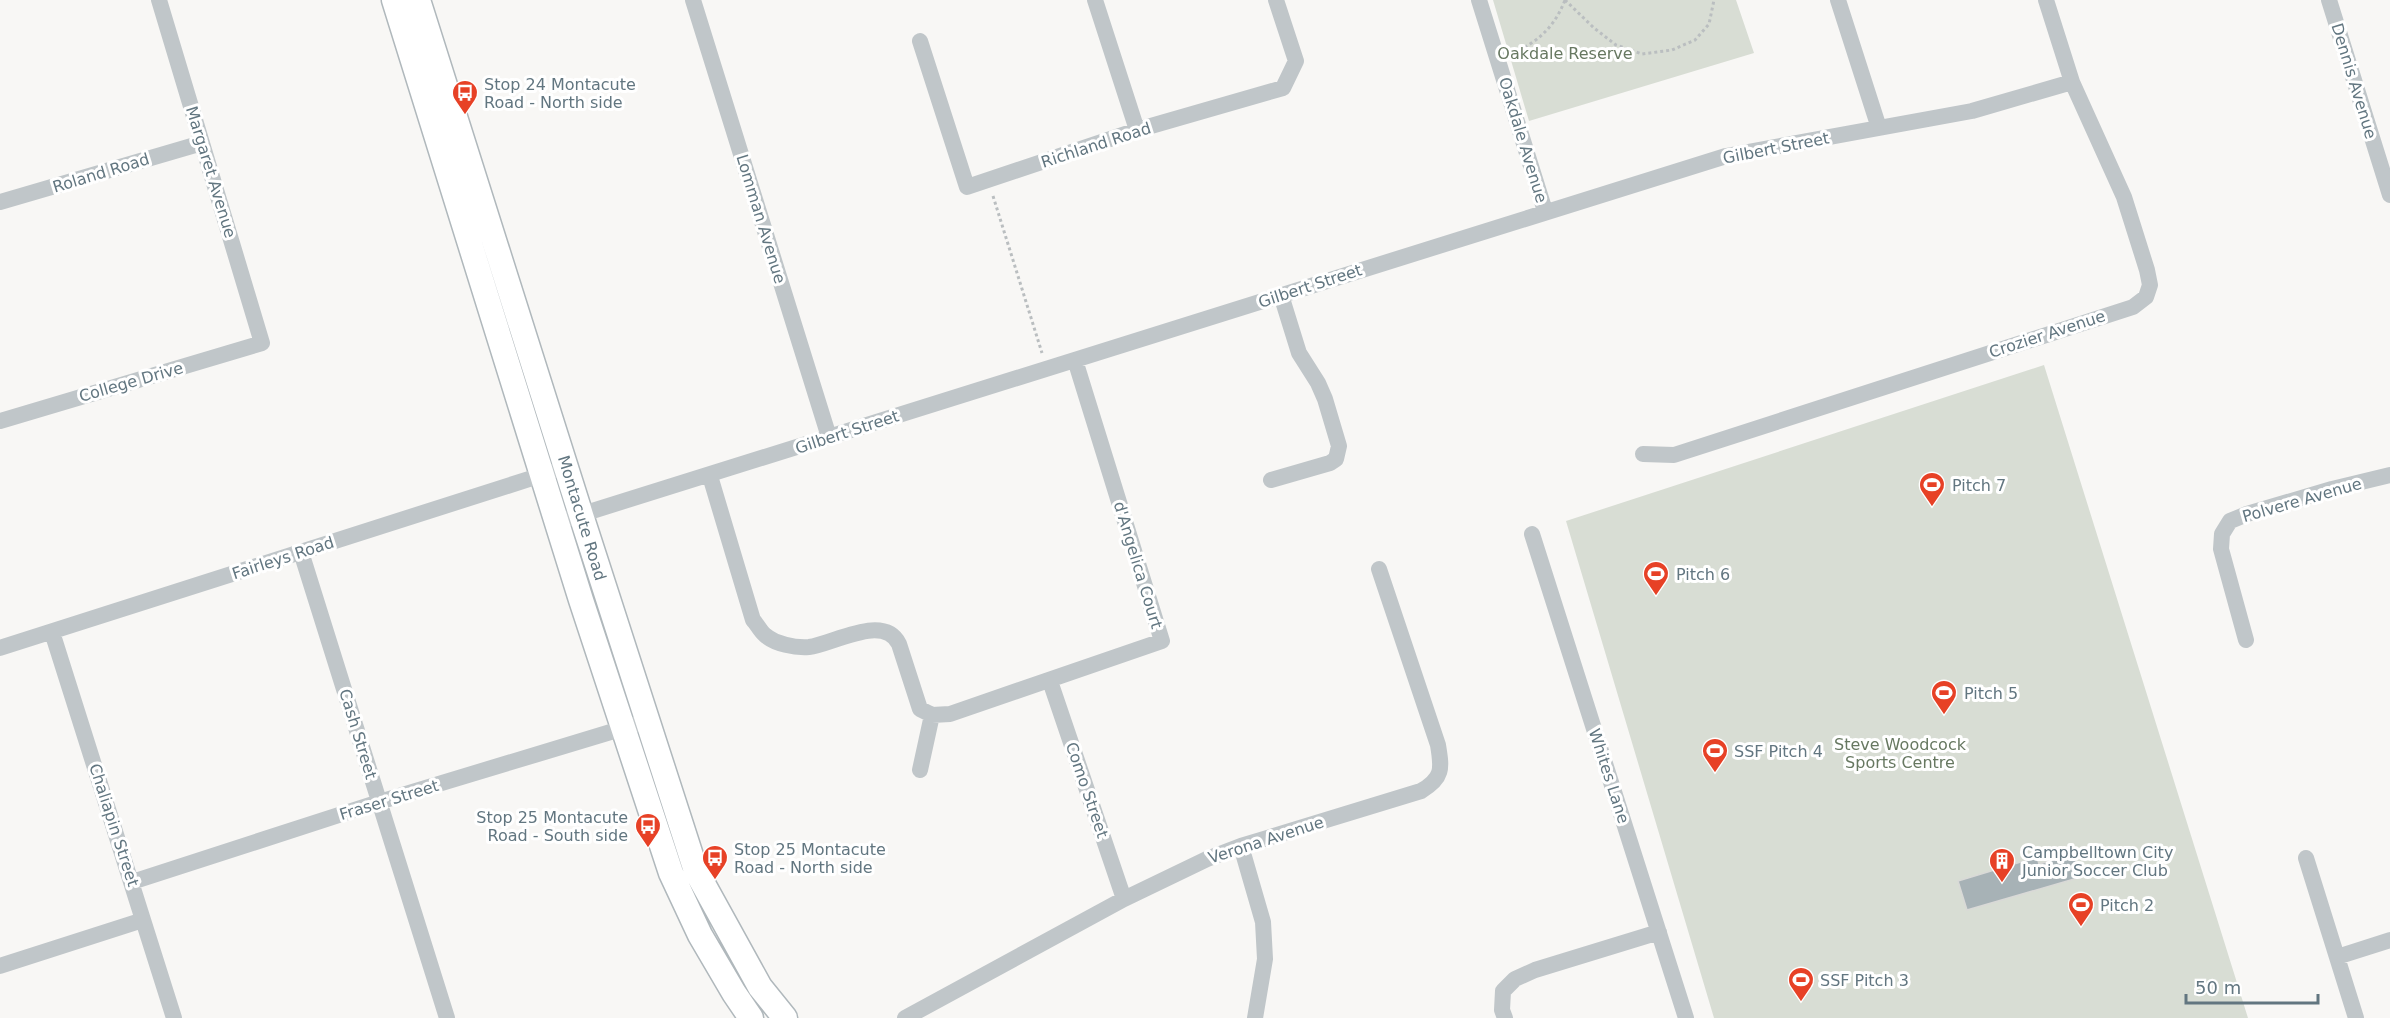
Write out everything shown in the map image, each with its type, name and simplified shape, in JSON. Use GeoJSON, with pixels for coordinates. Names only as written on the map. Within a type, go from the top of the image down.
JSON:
{"type":"FeatureCollection","features":[{"type":"Feature","properties":{"kind":"main road","name":"Montacute Road"},"geometry":{"type":"LineString","coordinates":[[394,0],[557,522],[635,724],[696,871],[760,987],[784,1018]]}},
{"type":"Feature","properties":{"kind":"main road","name":"Montacute Road"},"geometry":{"type":"LineString","coordinates":[[418,0],[581,515],[671,873],[700,935],[751,1018]]}},
{"type":"Feature","properties":{"kind":"street","name":"Margaret Avenue"},"geometry":{"type":"LineString","coordinates":[[159,0],[262,343]]}},
{"type":"Feature","properties":{"kind":"street","name":"Lomman Avenue"},"geometry":{"type":"LineString","coordinates":[[693,0],[829,437]]}},
{"type":"Feature","properties":{"kind":"street"},"geometry":{"type":"LineString","coordinates":[[1095,0],[1137,130]]}},
{"type":"Feature","properties":{"kind":"street","name":"Richland Road"},"geometry":{"type":"LineString","coordinates":[[920,40],[967,187],[1137,130],[1283,88],[1296,61],[1276,0]]}},
{"type":"Feature","properties":{"kind":"street","name":"Oakdale Avenue"},"geometry":{"type":"LineString","coordinates":[[1479,0],[1545,211]]}},
{"type":"Feature","properties":{"kind":"street"},"geometry":{"type":"LineString","coordinates":[[1838,0],[1879,128]]}},
{"type":"Feature","properties":{"kind":"street","name":"Crozier Avenue"},"geometry":{"type":"LineString","coordinates":[[1643,454],[1674,455],[2133,307],[2146,297],[2150,285],[2147,270],[2124,197],[2072,82],[2046,0]]}},
{"type":"Feature","properties":{"kind":"street","name":"Dennis Avenue"},"geometry":{"type":"LineString","coordinates":[[2329,0],[2390,195]]}},
{"type":"Feature","properties":{"kind":"street","name":"Gilbert Street"},"geometry":{"type":"LineString","coordinates":[[557,522],[710,476],[1545,211],[1726,156],[1972,111],[2072,82]]}},
{"type":"Feature","properties":{"kind":"street","name":"Roland Road"},"geometry":{"type":"LineString","coordinates":[[0,202],[202,143]]}},
{"type":"Feature","properties":{"kind":"street"},"geometry":{"type":"LineString","coordinates":[[1271,480],[1330,463],[1339,453],[1325,399],[1299,353],[1281,295]]}},
{"type":"Feature","properties":{"kind":"street","name":"College Drive"},"geometry":{"type":"LineString","coordinates":[[0,421],[262,343]]}},
{"type":"Feature","properties":{"kind":"street","name":"d'Angelica Court"},"geometry":{"type":"LineString","coordinates":[[926,712],[950,714],[1162,641],[1075,360]]}},
{"type":"Feature","properties":{"kind":"street","name":"Fairleys Road"},"geometry":{"type":"LineString","coordinates":[[0,648],[567,468]]}},
{"type":"Feature","properties":{"kind":"street","name":"Polvere Avenue"},"geometry":{"type":"LineString","coordinates":[[2246,640],[2221,549],[2222,534],[2230,522],[2247,514],[2332,489],[2390,475]]}},
{"type":"Feature","properties":{"kind":"street"},"geometry":{"type":"LineString","coordinates":[[710,476],[753,620],[765,635],[790,646],[809,647],[872,629],[896,637],[926,712],[920,770]]}},
{"type":"Feature","properties":{"kind":"street","name":"Whites Lane"},"geometry":{"type":"LineString","coordinates":[[1532,534],[1686,1018]]}},
{"type":"Feature","properties":{"kind":"street","name":"Cash Street"},"geometry":{"type":"LineString","coordinates":[[301,552],[447,1018]]}},
{"type":"Feature","properties":{"kind":"street","name":"Verona Avenue"},"geometry":{"type":"LineString","coordinates":[[905,1018],[1124,898],[1207,859],[1241,846],[1421,791],[1433,784],[1440,774],[1438,745],[1379,569]]}},
{"type":"Feature","properties":{"kind":"street","name":"Chaliapin Street"},"geometry":{"type":"LineString","coordinates":[[52,632],[174,1018]]}},
{"type":"Feature","properties":{"kind":"street","name":"Como Street"},"geometry":{"type":"LineString","coordinates":[[1050,681],[1124,898]]}},
{"type":"Feature","properties":{"kind":"street","name":"Fraser Street"},"geometry":{"type":"LineString","coordinates":[[132,882],[379,802],[635,724]]}},
{"type":"Feature","properties":{"kind":"street"},"geometry":{"type":"LineString","coordinates":[[1241,846],[1263,922],[1265,959],[1255,1018]]}},
{"type":"Feature","properties":{"kind":"street"},"geometry":{"type":"LineString","coordinates":[[2306,858],[2356,1018]]}},
{"type":"Feature","properties":{"kind":"street"},"geometry":{"type":"LineString","coordinates":[[0,966],[143,920]]}},
{"type":"Feature","properties":{"kind":"street"},"geometry":{"type":"LineString","coordinates":[[1505,1018],[1502,1010],[1503,991],[1515,979],[1535,970],[1659,932]]}},
{"type":"Feature","properties":{"kind":"street"},"geometry":{"type":"LineString","coordinates":[[2337,957],[2390,940]]}},
{"type":"Feature","properties":{"kind":"path"},"geometry":{"type":"LineString","coordinates":[[1497,59],[1532,44],[1549,29],[1565,0],[1594,28],[1616,45],[1642,54],[1672,50],[1695,40],[1709,24],[1714,0]]}},
{"type":"Feature","properties":{"kind":"path"},"geometry":{"type":"LineString","coordinates":[[988,180],[1043,357]]}},
{"type":"Feature","properties":{"kind":"green space","name":"Oakdale Reserve"},"geometry":{"type":"Polygon","coordinates":[[[1493,0],[1736,0],[1754,53],[1529,121],[1493,0]]]}},
{"type":"Feature","properties":{"kind":"green space","name":"Steve Woodcock Sports Centre"},"geometry":{"type":"Polygon","coordinates":[[[2044,365],[2248,1018],[1714,1018],[1566,521],[2044,365]]]}},
{"type":"Feature","properties":{"kind":"building","name":"Campbelltown City Junior Soccer Club"},"geometry":{"type":"Polygon","coordinates":[[[2074,854],[2081,877],[1967,910],[1958,881],[2037,857],[2039,864],[2074,854]]]}},
{"type":"Feature","properties":{"kind":"place","name":"Stop 24 Montacute Road - North side"},"geometry":{"type":"Point","coordinates":[465,116]}},
{"type":"Feature","properties":{"kind":"place","name":"Pitch 7"},"geometry":{"type":"Point","coordinates":[1932,508]}},
{"type":"Feature","properties":{"kind":"place","name":"Pitch 6"},"geometry":{"type":"Point","coordinates":[1656,597]}},
{"type":"Feature","properties":{"kind":"place","name":"Pitch 5"},"geometry":{"type":"Point","coordinates":[1944,716]}},
{"type":"Feature","properties":{"kind":"place","name":"SSF Pitch 4"},"geometry":{"type":"Point","coordinates":[1715,774]}},
{"type":"Feature","properties":{"kind":"place","name":"Stop 25 Montacute Road - South side"},"geometry":{"type":"Point","coordinates":[648,849]}},
{"type":"Feature","properties":{"kind":"place","name":"Stop 25 Montacute Road - North side"},"geometry":{"type":"Point","coordinates":[715,881]}},
{"type":"Feature","properties":{"kind":"place","name":"Campbelltown City Junior Soccer Club"},"geometry":{"type":"Point","coordinates":[2002,884]}},
{"type":"Feature","properties":{"kind":"place","name":"Pitch 2"},"geometry":{"type":"Point","coordinates":[2081,928]}},
{"type":"Feature","properties":{"kind":"place","name":"SSF Pitch 3"},"geometry":{"type":"Point","coordinates":[1801,1003]}}]}
